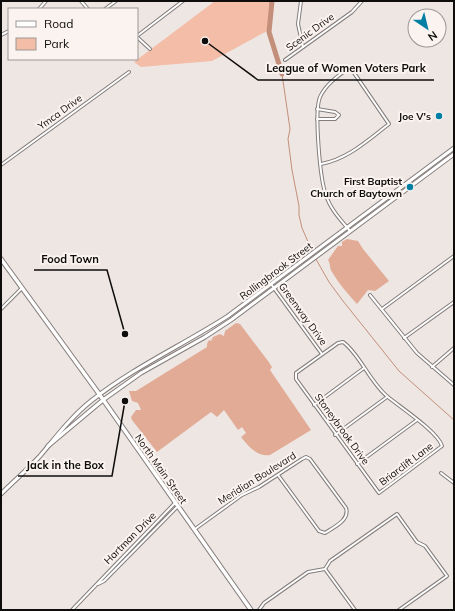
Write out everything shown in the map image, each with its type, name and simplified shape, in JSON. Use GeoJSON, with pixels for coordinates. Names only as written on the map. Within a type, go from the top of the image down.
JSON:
{"type":"FeatureCollection","features":[{"type":"Feature","properties":{"kind":"main road","name":"Rollingbrook Street"},"geometry":{"type":"LineString","coordinates":[[47,447],[53,437],[68,422],[100,395],[143,365],[202,333],[271,284],[454,148]]}},
{"type":"Feature","properties":{"kind":"main road","name":"Rollingbrook Street"},"geometry":{"type":"LineString","coordinates":[[47,447],[103,400],[161,361],[205,337],[454,154]]}},
{"type":"Feature","properties":{"kind":"main road"},"geometry":{"type":"LineString","coordinates":[[418,175],[421,179]]}},
{"type":"Feature","properties":{"kind":"main road"},"geometry":{"type":"LineString","coordinates":[[382,202],[385,205]]}},
{"type":"Feature","properties":{"kind":"main road","name":"North Main Street"},"geometry":{"type":"LineString","coordinates":[[1,259],[100,395],[251,610]]}},
{"type":"Feature","properties":{"kind":"main road"},"geometry":{"type":"LineString","coordinates":[[1,494],[47,447]]}},
{"type":"Feature","properties":{"kind":"street"},"geometry":{"type":"LineString","coordinates":[[106,8],[116,1]]}},
{"type":"Feature","properties":{"kind":"street"},"geometry":{"type":"LineString","coordinates":[[138,35],[183,1]]}},
{"type":"Feature","properties":{"kind":"street"},"geometry":{"type":"LineString","coordinates":[[301,1],[298,30],[303,47]]}},
{"type":"Feature","properties":{"kind":"street","name":"Scenic Drive"},"geometry":{"type":"LineString","coordinates":[[285,60],[352,12],[362,1]]}},
{"type":"Feature","properties":{"kind":"street"},"geometry":{"type":"LineString","coordinates":[[138,37],[150,49]]}},
{"type":"Feature","properties":{"kind":"street"},"geometry":{"type":"LineString","coordinates":[[322,164],[348,155],[389,124],[350,67],[329,83],[321,96],[317,109],[317,119],[325,194],[332,208],[350,231]]}},
{"type":"Feature","properties":{"kind":"street","name":"Ymca Drive"},"geometry":{"type":"LineString","coordinates":[[1,165],[129,72]]}},
{"type":"Feature","properties":{"kind":"street"},"geometry":{"type":"LineString","coordinates":[[317,109],[335,112],[339,115],[335,119],[317,119]]}},
{"type":"Feature","properties":{"kind":"street"},"geometry":{"type":"LineString","coordinates":[[382,309],[454,256]]}},
{"type":"Feature","properties":{"kind":"street","name":"Greenway Drive"},"geometry":{"type":"LineString","coordinates":[[271,284],[322,354]]}},
{"type":"Feature","properties":{"kind":"street"},"geometry":{"type":"LineString","coordinates":[[1,309],[22,288]]}},
{"type":"Feature","properties":{"kind":"street"},"geometry":{"type":"LineString","coordinates":[[370,295],[417,353],[454,385]]}},
{"type":"Feature","properties":{"kind":"street"},"geometry":{"type":"LineString","coordinates":[[404,338],[454,302]]}},
{"type":"Feature","properties":{"kind":"street"},"geometry":{"type":"LineString","coordinates":[[322,354],[340,342],[345,344],[387,397],[417,420],[356,464]]}},
{"type":"Feature","properties":{"kind":"street"},"geometry":{"type":"LineString","coordinates":[[432,367],[454,348]]}},
{"type":"Feature","properties":{"kind":"street","name":"Stoneybrook Drive"},"geometry":{"type":"LineString","coordinates":[[322,354],[296,373],[296,381],[356,464],[379,493]]}},
{"type":"Feature","properties":{"kind":"street"},"geometry":{"type":"LineString","coordinates":[[314,405],[364,368]]}},
{"type":"Feature","properties":{"kind":"street"},"geometry":{"type":"LineString","coordinates":[[335,435],[387,397]]}},
{"type":"Feature","properties":{"kind":"street","name":"Briarclift Lane"},"geometry":{"type":"LineString","coordinates":[[379,493],[442,446],[442,443],[417,420]]}},
{"type":"Feature","properties":{"kind":"street","name":"Meridian Boulevard"},"geometry":{"type":"LineString","coordinates":[[194,530],[242,495],[254,491],[278,475],[302,459],[306,458],[310,459],[348,513],[346,518],[325,533],[316,530],[278,475]]}},
{"type":"Feature","properties":{"kind":"street"},"geometry":{"type":"LineString","coordinates":[[441,473],[454,483]]}},
{"type":"Feature","properties":{"kind":"street","name":"Hartman Drive"},"geometry":{"type":"LineString","coordinates":[[72,610],[146,532],[176,505]]}},
{"type":"Feature","properties":{"kind":"street","name":"Hartman Drive"},"geometry":{"type":"LineString","coordinates":[[97,585],[124,561],[176,505]]}},
{"type":"Feature","properties":{"kind":"street"},"geometry":{"type":"LineString","coordinates":[[259,610],[264,603],[308,572],[325,569],[330,561],[397,514],[417,542],[425,546],[447,576],[399,610]]}},
{"type":"Feature","properties":{"kind":"street"},"geometry":{"type":"LineString","coordinates":[[146,532],[149,535]]}},
{"type":"Feature","properties":{"kind":"street"},"geometry":{"type":"LineString","coordinates":[[121,558],[124,561]]}},
{"type":"Feature","properties":{"kind":"street"},"geometry":{"type":"LineString","coordinates":[[325,569],[355,610]]}},
{"type":"Feature","properties":{"kind":"green space"},"geometry":{"type":"Polygon","coordinates":[[[215,1],[271,1],[267,31],[212,61],[141,67],[134,62],[215,1]]]}},
{"type":"Feature","properties":{"kind":"shaded area"},"geometry":{"type":"Polygon","coordinates":[[[347,239],[358,241],[389,281],[375,291],[368,290],[357,304],[344,289],[331,270],[328,260],[338,246],[342,246],[342,242],[347,239]]]}},
{"type":"Feature","properties":{"kind":"shaded area"},"geometry":{"type":"Polygon","coordinates":[[[236,323],[240,324],[268,361],[272,367],[270,370],[311,430],[270,455],[265,455],[257,453],[250,448],[241,437],[246,433],[242,427],[238,430],[224,410],[217,417],[211,412],[157,452],[132,420],[131,417],[136,410],[141,410],[138,403],[132,401],[129,391],[136,391],[207,347],[209,340],[211,341],[213,337],[220,334],[224,336],[225,331],[236,323]]]}},
{"type":"Feature","properties":{"kind":"waterway"},"geometry":{"type":"LineString","coordinates":[[272,1],[269,32],[282,74]]}},
{"type":"Feature","properties":{"kind":"waterway"},"geometry":{"type":"LineString","coordinates":[[282,74],[290,129],[288,139],[299,206],[299,215],[302,228],[312,251]]}},
{"type":"Feature","properties":{"kind":"waterway"},"geometry":{"type":"LineString","coordinates":[[313,254],[329,282],[399,371],[454,420]]}},
{"type":"Feature","properties":{"kind":"place","name":"League of Women Voters Park"},"geometry":{"type":"Point","coordinates":[205,41]}},
{"type":"Feature","properties":{"kind":"place","name":"Joe V's"},"geometry":{"type":"Point","coordinates":[439,116]}},
{"type":"Feature","properties":{"kind":"place","name":"First Baptist Church of Baytown"},"geometry":{"type":"Point","coordinates":[410,187]}},
{"type":"Feature","properties":{"kind":"place","name":"Food Town"},"geometry":{"type":"Point","coordinates":[125,334]}},
{"type":"Feature","properties":{"kind":"place","name":"Jack in the Box"},"geometry":{"type":"Point","coordinates":[125,401]}}]}
